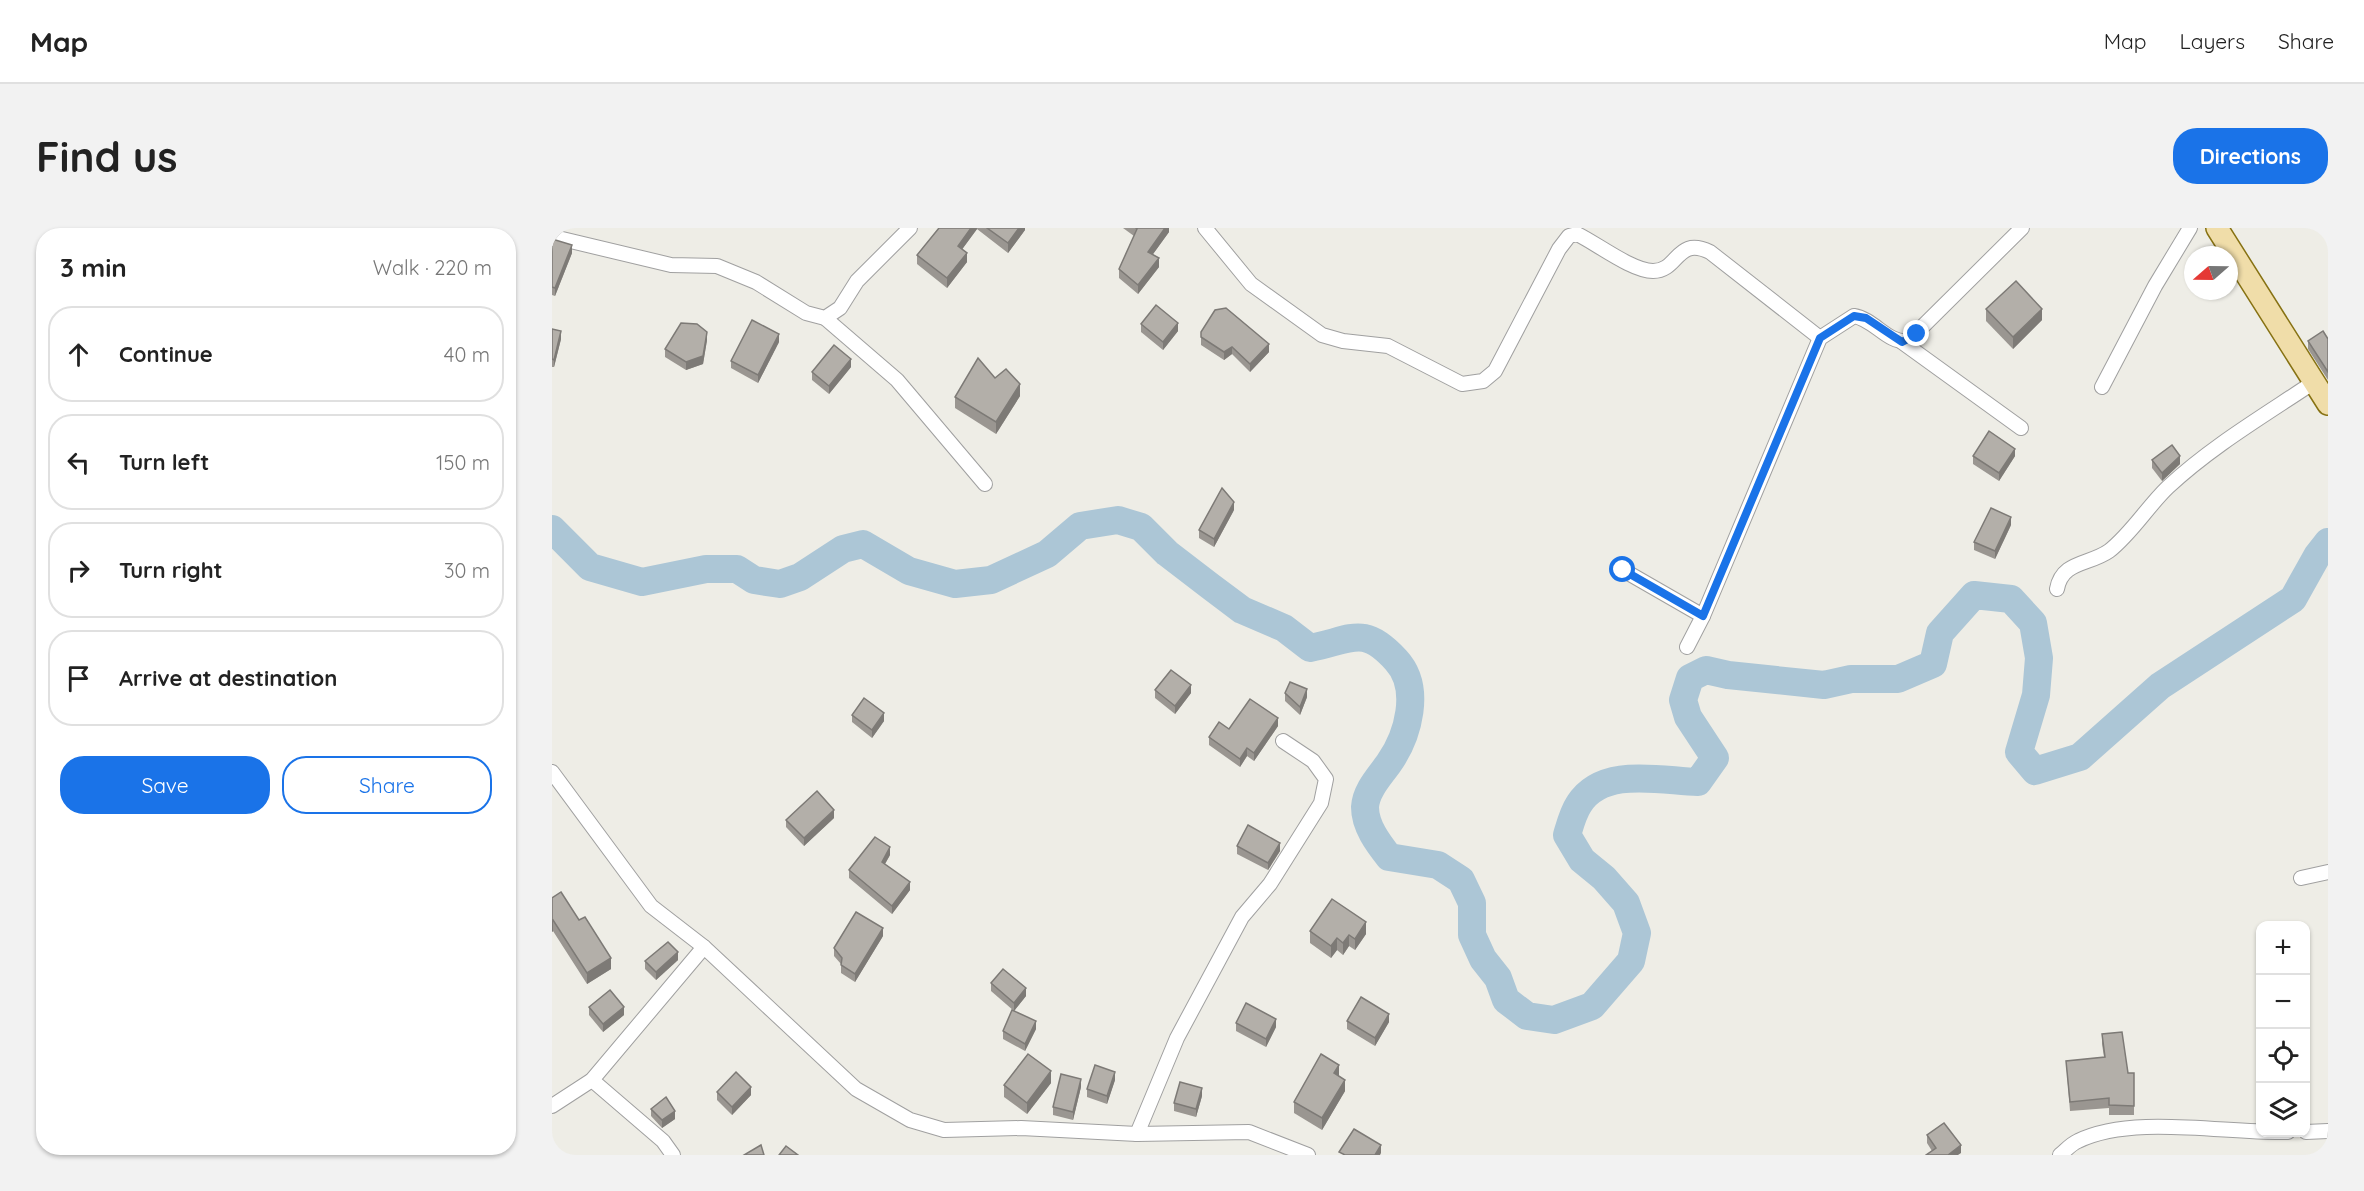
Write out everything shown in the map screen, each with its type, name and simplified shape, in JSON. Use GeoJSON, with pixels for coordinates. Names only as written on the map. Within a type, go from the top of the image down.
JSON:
{"type":"FeatureCollection","features":[{"type":"Feature","properties":{"kind":"main road"},"geometry":{"type":"LineString","coordinates":[[2217,228],[2328,404]]}},
{"type":"Feature","properties":{"kind":"street"},"geometry":{"type":"LineString","coordinates":[[825,318],[840,308],[857,281],[910,228]]}},
{"type":"Feature","properties":{"kind":"street"},"geometry":{"type":"LineString","coordinates":[[1205,228],[1251,284],[1322,335],[1342,341],[1388,345],[1462,384],[1483,381],[1494,371],[1559,249],[1569,236],[1576,234],[1637,266],[1652,271],[1662,269],[1686,249],[1700,247],[1710,252],[1820,338]]}},
{"type":"Feature","properties":{"kind":"street"},"geometry":{"type":"LineString","coordinates":[[1902,342],[1908,340],[1929,322],[2022,228]]}},
{"type":"Feature","properties":{"kind":"street"},"geometry":{"type":"LineString","coordinates":[[2102,387],[2155,286],[2190,228]]}},
{"type":"Feature","properties":{"kind":"street"},"geometry":{"type":"LineString","coordinates":[[552,239],[558,238],[670,265],[717,266],[756,282],[806,313],[825,318],[897,380],[985,484]]}},
{"type":"Feature","properties":{"kind":"street"},"geometry":{"type":"LineString","coordinates":[[1687,647],[1703,616],[1820,338],[1854,316],[1866,318],[2020,428]]}},
{"type":"Feature","properties":{"kind":"street"},"geometry":{"type":"LineString","coordinates":[[2057,589],[2059,577],[2068,568],[2109,550],[2168,487],[2206,456],[2314,382]]}},
{"type":"Feature","properties":{"kind":"street"},"geometry":{"type":"LineString","coordinates":[[1623,570],[1703,616]]}},
{"type":"Feature","properties":{"kind":"street"},"geometry":{"type":"LineString","coordinates":[[1137,1134],[1178,1038],[1242,917],[1270,884],[1321,803],[1326,779],[1313,761],[1283,741]]}},
{"type":"Feature","properties":{"kind":"street"},"geometry":{"type":"LineString","coordinates":[[552,772],[651,906],[704,947],[856,1089],[909,1120],[944,1130],[1021,1128],[1137,1134],[1249,1132],[1308,1155]]}},
{"type":"Feature","properties":{"kind":"street"},"geometry":{"type":"LineString","coordinates":[[2301,878],[2328,872]]}},
{"type":"Feature","properties":{"kind":"street"},"geometry":{"type":"LineString","coordinates":[[552,1106],[592,1080],[704,947]]}},
{"type":"Feature","properties":{"kind":"street"},"geometry":{"type":"LineString","coordinates":[[592,1080],[663,1141],[673,1155]]}},
{"type":"Feature","properties":{"kind":"street"},"geometry":{"type":"LineString","coordinates":[[2060,1155],[2077,1141],[2110,1130],[2162,1128],[2256,1134]]}},
{"type":"Feature","properties":{"kind":"street"},"geometry":{"type":"LineString","coordinates":[[2310,1132],[2328,1131]]}},
{"type":"Feature","properties":{"kind":"building"},"geometry":{"type":"Polygon","coordinates":[[[939,228],[971,228],[958,246],[967,253],[947,278],[917,255],[939,228]]]}},
{"type":"Feature","properties":{"kind":"building"},"geometry":{"type":"Polygon","coordinates":[[[987,228],[1019,228],[1008,243],[987,228]]]}},
{"type":"Feature","properties":{"kind":"building"},"geometry":{"type":"Polygon","coordinates":[[[1136,228],[1165,228],[1148,252],[1159,258],[1138,285],[1119,269],[1136,228]]]}},
{"type":"Feature","properties":{"kind":"building"},"geometry":{"type":"Polygon","coordinates":[[[552,239],[572,245],[555,288],[552,287],[552,239]]]}},
{"type":"Feature","properties":{"kind":"building"},"geometry":{"type":"Polygon","coordinates":[[[2016,281],[2042,309],[2013,337],[1986,309],[2016,281]]]}},
{"type":"Feature","properties":{"kind":"building"},"geometry":{"type":"Polygon","coordinates":[[[1156,305],[1178,323],[1163,342],[1141,324],[1156,305]]]}},
{"type":"Feature","properties":{"kind":"building"},"geometry":{"type":"Polygon","coordinates":[[[1226,308],[1269,344],[1250,364],[1232,347],[1224,352],[1201,337],[1201,332],[1215,310],[1226,308]]]}},
{"type":"Feature","properties":{"kind":"building"},"geometry":{"type":"Polygon","coordinates":[[[752,320],[779,334],[758,375],[731,361],[752,320]]]}},
{"type":"Feature","properties":{"kind":"building"},"geometry":{"type":"Polygon","coordinates":[[[681,323],[697,324],[707,332],[703,356],[686,362],[665,349],[681,323]]]}},
{"type":"Feature","properties":{"kind":"building"},"geometry":{"type":"Polygon","coordinates":[[[552,329],[561,331],[554,360],[552,359],[552,329]]]}},
{"type":"Feature","properties":{"kind":"building"},"geometry":{"type":"Polygon","coordinates":[[[2323,331],[2328,339],[2328,372],[2308,341],[2323,331]]]}},
{"type":"Feature","properties":{"kind":"building"},"geometry":{"type":"Polygon","coordinates":[[[834,345],[851,359],[829,386],[812,372],[834,345]]]}},
{"type":"Feature","properties":{"kind":"building"},"geometry":{"type":"Polygon","coordinates":[[[978,358],[995,378],[1006,369],[1020,384],[996,422],[955,397],[978,358]]]}},
{"type":"Feature","properties":{"kind":"building"},"geometry":{"type":"Polygon","coordinates":[[[1989,431],[2015,449],[1999,473],[1973,456],[1989,431]]]}},
{"type":"Feature","properties":{"kind":"building"},"geometry":{"type":"Polygon","coordinates":[[[2172,445],[2180,456],[2162,473],[2152,460],[2172,445]]]}},
{"type":"Feature","properties":{"kind":"building"},"geometry":{"type":"Polygon","coordinates":[[[1222,488],[1234,502],[1214,539],[1199,530],[1222,488]]]}},
{"type":"Feature","properties":{"kind":"building"},"geometry":{"type":"Polygon","coordinates":[[[1991,508],[2011,517],[1995,551],[1974,542],[1991,508]]]}},
{"type":"Feature","properties":{"kind":"building"},"geometry":{"type":"Polygon","coordinates":[[[1171,670],[1191,685],[1175,706],[1155,690],[1171,670]]]}},
{"type":"Feature","properties":{"kind":"building"},"geometry":{"type":"Polygon","coordinates":[[[1290,682],[1307,689],[1300,707],[1285,693],[1290,682]]]}},
{"type":"Feature","properties":{"kind":"building"},"geometry":{"type":"Polygon","coordinates":[[[864,698],[884,713],[872,730],[852,715],[864,698]]]}},
{"type":"Feature","properties":{"kind":"building"},"geometry":{"type":"Polygon","coordinates":[[[1250,699],[1278,718],[1254,753],[1247,748],[1240,759],[1209,737],[1219,722],[1229,729],[1250,699]]]}},
{"type":"Feature","properties":{"kind":"building"},"geometry":{"type":"Polygon","coordinates":[[[817,791],[834,810],[804,838],[786,820],[817,791]]]}},
{"type":"Feature","properties":{"kind":"building"},"geometry":{"type":"Polygon","coordinates":[[[1248,825],[1280,843],[1268,863],[1237,846],[1248,825]]]}},
{"type":"Feature","properties":{"kind":"building"},"geometry":{"type":"Polygon","coordinates":[[[875,837],[890,847],[882,862],[910,882],[892,906],[849,870],[875,837]]]}},
{"type":"Feature","properties":{"kind":"building"},"geometry":{"type":"Polygon","coordinates":[[[561,892],[579,920],[585,917],[611,958],[587,973],[552,921],[552,898],[561,892]]]}},
{"type":"Feature","properties":{"kind":"building"},"geometry":{"type":"Polygon","coordinates":[[[1332,899],[1366,922],[1355,939],[1349,935],[1343,943],[1337,938],[1331,946],[1310,931],[1332,899]]]}},
{"type":"Feature","properties":{"kind":"building"},"geometry":{"type":"Polygon","coordinates":[[[856,912],[883,928],[855,974],[841,965],[842,958],[834,948],[856,912]]]}},
{"type":"Feature","properties":{"kind":"building"},"geometry":{"type":"Polygon","coordinates":[[[668,942],[678,952],[656,972],[645,961],[668,942]]]}},
{"type":"Feature","properties":{"kind":"building"},"geometry":{"type":"Polygon","coordinates":[[[1003,969],[1026,988],[1014,1003],[991,983],[1003,969]]]}},
{"type":"Feature","properties":{"kind":"building"},"geometry":{"type":"Polygon","coordinates":[[[610,990],[624,1007],[603,1024],[589,1007],[610,990]]]}},
{"type":"Feature","properties":{"kind":"building"},"geometry":{"type":"Polygon","coordinates":[[[1361,997],[1389,1014],[1375,1038],[1347,1021],[1361,997]]]}},
{"type":"Feature","properties":{"kind":"building"},"geometry":{"type":"Polygon","coordinates":[[[1246,1003],[1276,1019],[1266,1039],[1236,1023],[1246,1003]]]}},
{"type":"Feature","properties":{"kind":"building"},"geometry":{"type":"Polygon","coordinates":[[[1012,1010],[1036,1021],[1025,1044],[1003,1031],[1012,1010]]]}},
{"type":"Feature","properties":{"kind":"building"},"geometry":{"type":"Polygon","coordinates":[[[2122,1032],[2128,1073],[2134,1073],[2134,1106],[2109,1105],[2109,1098],[2070,1102],[2066,1061],[2105,1057],[2102,1034],[2122,1032]]]}},
{"type":"Feature","properties":{"kind":"building"},"geometry":{"type":"Polygon","coordinates":[[[1028,1054],[1051,1071],[1027,1103],[1004,1085],[1028,1054]]]}},
{"type":"Feature","properties":{"kind":"building"},"geometry":{"type":"Polygon","coordinates":[[[1321,1054],[1339,1065],[1334,1073],[1345,1080],[1322,1118],[1294,1102],[1321,1054]]]}},
{"type":"Feature","properties":{"kind":"building"},"geometry":{"type":"Polygon","coordinates":[[[1095,1065],[1115,1072],[1107,1096],[1087,1089],[1095,1065]]]}},
{"type":"Feature","properties":{"kind":"building"},"geometry":{"type":"Polygon","coordinates":[[[736,1072],[751,1087],[732,1107],[717,1092],[736,1072]]]}},
{"type":"Feature","properties":{"kind":"building"},"geometry":{"type":"Polygon","coordinates":[[[1061,1074],[1081,1079],[1073,1112],[1053,1107],[1061,1074]]]}},
{"type":"Feature","properties":{"kind":"building"},"geometry":{"type":"Polygon","coordinates":[[[1180,1082],[1202,1088],[1196,1109],[1174,1103],[1180,1082]]]}},
{"type":"Feature","properties":{"kind":"building"},"geometry":{"type":"Polygon","coordinates":[[[666,1097],[675,1111],[662,1120],[651,1109],[666,1097]]]}},
{"type":"Feature","properties":{"kind":"building"},"geometry":{"type":"Polygon","coordinates":[[[1944,1123],[1961,1145],[1948,1155],[1926,1155],[1936,1148],[1927,1135],[1944,1123]]]}},
{"type":"Feature","properties":{"kind":"building"},"geometry":{"type":"Polygon","coordinates":[[[1354,1129],[1381,1145],[1375,1155],[1345,1155],[1339,1152],[1354,1129]]]}},
{"type":"Feature","properties":{"kind":"building"},"geometry":{"type":"Polygon","coordinates":[[[761,1145],[764,1155],[744,1155],[761,1145]]]}},
{"type":"Feature","properties":{"kind":"building"},"geometry":{"type":"Polygon","coordinates":[[[786,1146],[798,1155],[779,1155],[786,1146]]]}},
{"type":"Feature","properties":{"kind":"waterway"},"geometry":{"type":"LineString","coordinates":[[552,529],[590,567],[642,582],[706,569],[737,569],[754,580],[780,584],[800,577],[843,549],[863,544],[909,571],[955,584],[991,580],[1047,554],[1080,526],[1118,520],[1141,527],[1167,553],[1242,610],[1284,628],[1310,648],[1347,639],[1365,638],[1385,649],[1396,660],[1409,684],[1409,712],[1396,752],[1368,795],[1365,807],[1370,827],[1389,857],[1438,865],[1461,880],[1472,903],[1472,935],[1483,959],[1498,978],[1506,1000],[1527,1016],[1554,1020],[1592,1006],[1631,961],[1637,933],[1626,903],[1604,878],[1582,860],[1567,835],[1573,815],[1589,792],[1603,784],[1617,780],[1634,778],[1698,782],[1715,758],[1688,717],[1683,700],[1690,678],[1706,670],[1728,675],[1824,685],[1851,679],[1898,679],[1933,664],[1940,633],[1974,595],[2011,599],[2033,623],[2039,658],[2036,695],[2019,752],[2035,771],[2080,757],[2160,686],[2293,599],[2317,556],[2328,542]]}},
{"type":"Feature","properties":{"kind":"route"},"geometry":{"type":"LineString","coordinates":[[1623,570],[1703,616],[1820,338],[1854,316],[1866,318],[1892,338],[1902,342],[1917,334]]}}]}
